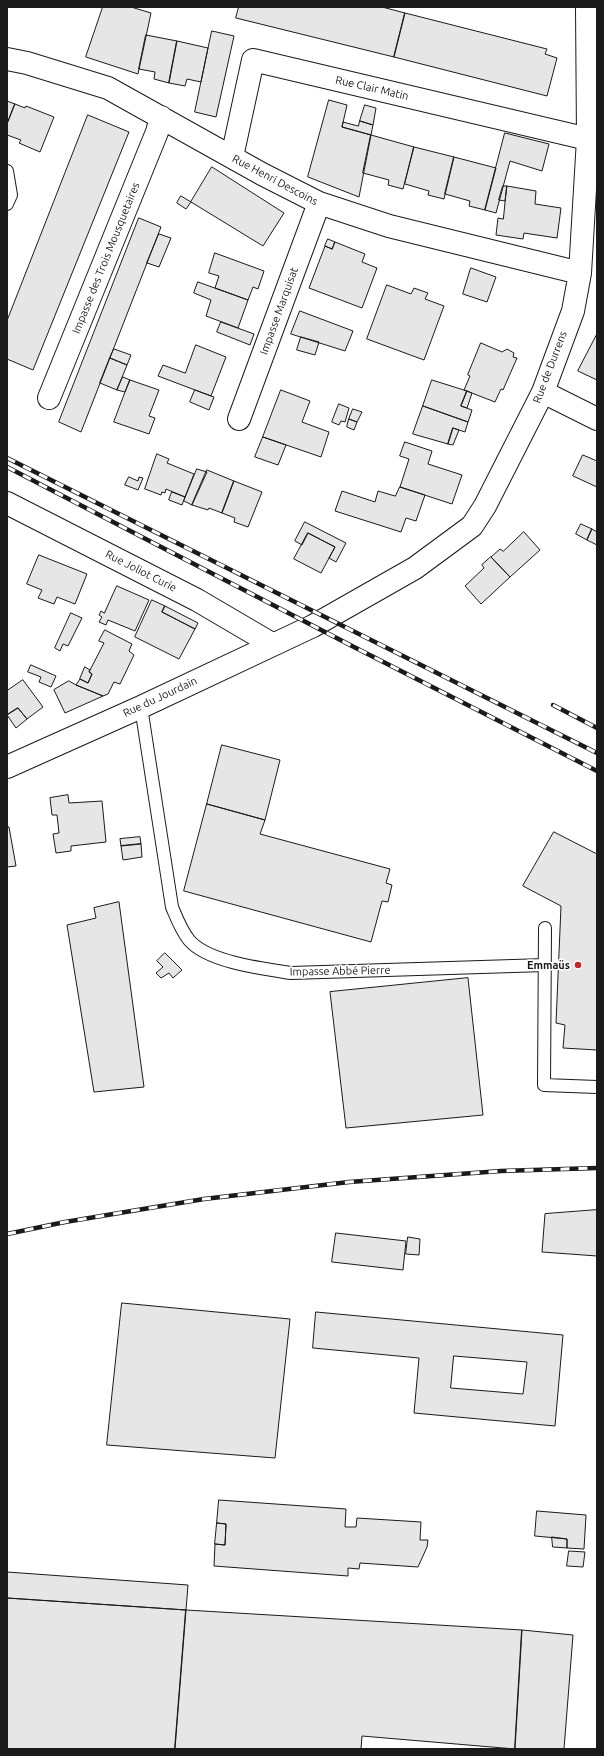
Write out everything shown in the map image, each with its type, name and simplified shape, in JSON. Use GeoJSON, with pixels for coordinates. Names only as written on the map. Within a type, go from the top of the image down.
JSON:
{"type":"FeatureCollection","features":[{"type":"Feature","properties":{"kind":"street","name":"Rue de Durrens"},"geometry":{"type":"LineString","coordinates":[[313,626],[415,568],[472,526],[485,506],[543,392],[572,311],[580,273],[592,141],[587,7]]}},
{"type":"Feature","properties":{"kind":"street","name":"Rue Henri Descoins"},"geometry":{"type":"LineString","coordinates":[[7,59],[57,71],[108,88],[288,188],[319,203],[389,226],[580,273]]}},
{"type":"Feature","properties":{"kind":"street","name":"Rue Clair Matin"},"geometry":{"type":"LineString","coordinates":[[232,157],[253,60],[592,141]]}},
{"type":"Feature","properties":{"kind":"street","name":"Impasse des Trois Mousquetaires"},"geometry":{"type":"LineString","coordinates":[[49,398],[161,117]]}},
{"type":"Feature","properties":{"kind":"street","name":"Impasse Marquisat"},"geometry":{"type":"LineString","coordinates":[[239,420],[319,203]]}},
{"type":"Feature","properties":{"kind":"street"},"geometry":{"type":"LineString","coordinates":[[543,392],[597,419]]}},
{"type":"Feature","properties":{"kind":"street","name":"Rue Joliot Curie"},"geometry":{"type":"LineString","coordinates":[[7,503],[197,600],[272,644]]}},
{"type":"Feature","properties":{"kind":"street","name":"Rue du Jourdain"},"geometry":{"type":"LineString","coordinates":[[7,767],[313,626]]}},
{"type":"Feature","properties":{"kind":"lane"},"geometry":{"type":"LineString","coordinates":[[7,171],[11,195],[7,204]]}},
{"type":"Feature","properties":{"kind":"lane","name":"Impasse Abbé Pierre"},"geometry":{"type":"LineString","coordinates":[[141,706],[172,907],[180,927],[190,942],[213,956],[259,968],[291,973],[545,966]]}},
{"type":"Feature","properties":{"kind":"lane"},"geometry":{"type":"LineString","coordinates":[[545,928],[544,1085],[597,1087]]}},
{"type":"Feature","properties":{"kind":"building"},"geometry":{"type":"Polygon","coordinates":[[[103,7],[131,7],[151,13],[138,74],[86,57],[103,7]]]}},
{"type":"Feature","properties":{"kind":"building"},"geometry":{"type":"Polygon","coordinates":[[[239,7],[382,7],[405,13],[394,57],[236,18],[239,7]]]}},
{"type":"Feature","properties":{"kind":"building"},"geometry":{"type":"Polygon","coordinates":[[[405,13],[547,49],[545,54],[557,58],[547,96],[394,57],[405,13]]]}},
{"type":"Feature","properties":{"kind":"building"},"geometry":{"type":"Polygon","coordinates":[[[212,31],[234,36],[216,117],[195,112],[212,31]]]}},
{"type":"Feature","properties":{"kind":"building"},"geometry":{"type":"Polygon","coordinates":[[[146,35],[177,41],[169,83],[154,79],[155,72],[139,69],[146,35]]]}},
{"type":"Feature","properties":{"kind":"building"},"geometry":{"type":"Polygon","coordinates":[[[177,41],[208,48],[201,82],[187,79],[185,86],[169,83],[177,41]]]}},
{"type":"Feature","properties":{"kind":"building"},"geometry":{"type":"Polygon","coordinates":[[[329,100],[347,105],[342,127],[371,135],[359,197],[308,177],[329,100]]]}},
{"type":"Feature","properties":{"kind":"building"},"geometry":{"type":"Polygon","coordinates":[[[7,101],[15,104],[7,124],[7,101]]]}},
{"type":"Feature","properties":{"kind":"building"},"geometry":{"type":"Polygon","coordinates":[[[15,104],[25,108],[26,106],[54,117],[40,152],[19,143],[21,140],[7,135],[7,124],[15,104]]]}},
{"type":"Feature","properties":{"kind":"building"},"geometry":{"type":"Polygon","coordinates":[[[365,105],[376,108],[373,125],[360,121],[365,105]]]}},
{"type":"Feature","properties":{"kind":"building"},"geometry":{"type":"Polygon","coordinates":[[[88,115],[129,132],[33,370],[7,359],[7,321],[88,115]]]}},
{"type":"Feature","properties":{"kind":"building"},"geometry":{"type":"Polygon","coordinates":[[[360,121],[373,125],[371,135],[342,127],[343,122],[358,126],[360,121]]]}},
{"type":"Feature","properties":{"kind":"building"},"geometry":{"type":"Polygon","coordinates":[[[505,133],[549,144],[542,171],[510,161],[496,213],[485,210],[505,133]]]}},
{"type":"Feature","properties":{"kind":"building"},"geometry":{"type":"Polygon","coordinates":[[[371,135],[414,147],[403,189],[388,185],[389,180],[363,173],[371,135]]]}},
{"type":"Feature","properties":{"kind":"building"},"geometry":{"type":"Polygon","coordinates":[[[414,147],[454,157],[444,199],[428,195],[429,191],[405,184],[414,147]]]}},
{"type":"Feature","properties":{"kind":"building"},"geometry":{"type":"Polygon","coordinates":[[[454,157],[496,168],[485,210],[469,206],[470,201],[445,194],[454,157]]]}},
{"type":"Feature","properties":{"kind":"building"},"geometry":{"type":"Polygon","coordinates":[[[212,167],[284,213],[263,246],[191,202],[212,167]]]}},
{"type":"Feature","properties":{"kind":"building"},"geometry":{"type":"Polygon","coordinates":[[[503,186],[507,186],[505,201],[499,200],[503,186]]]}},
{"type":"Feature","properties":{"kind":"building"},"geometry":{"type":"Polygon","coordinates":[[[507,186],[536,191],[535,204],[561,208],[557,238],[524,233],[523,239],[496,235],[498,218],[503,219],[507,186]]]}},
{"type":"Feature","properties":{"kind":"building"},"geometry":{"type":"Polygon","coordinates":[[[181,196],[191,202],[186,209],[177,203],[181,196]]]}},
{"type":"Feature","properties":{"kind":"building"},"geometry":{"type":"Polygon","coordinates":[[[139,218],[161,227],[81,432],[59,422],[139,218]]]}},
{"type":"Feature","properties":{"kind":"building"},"geometry":{"type":"Polygon","coordinates":[[[159,234],[171,238],[159,267],[147,263],[159,234]]]}},
{"type":"Feature","properties":{"kind":"building"},"geometry":{"type":"Polygon","coordinates":[[[328,239],[335,242],[332,249],[325,246],[328,239]]]}},
{"type":"Feature","properties":{"kind":"building"},"geometry":{"type":"Polygon","coordinates":[[[335,242],[365,254],[362,262],[377,268],[362,308],[309,288],[325,246],[332,249],[335,242]]]}},
{"type":"Feature","properties":{"kind":"building"},"geometry":{"type":"Polygon","coordinates":[[[215,253],[264,271],[258,289],[253,287],[248,300],[215,288],[219,276],[209,273],[215,253]]]}},
{"type":"Feature","properties":{"kind":"building"},"geometry":{"type":"Polygon","coordinates":[[[471,268],[496,277],[487,302],[463,294],[471,268]]]}},
{"type":"Feature","properties":{"kind":"building"},"geometry":{"type":"Polygon","coordinates":[[[198,282],[248,300],[238,328],[206,316],[211,300],[194,293],[198,282]]]}},
{"type":"Feature","properties":{"kind":"building"},"geometry":{"type":"Polygon","coordinates":[[[387,285],[411,294],[414,288],[428,293],[425,299],[444,306],[424,360],[367,339],[387,285]]]}},
{"type":"Feature","properties":{"kind":"building"},"geometry":{"type":"Polygon","coordinates":[[[300,311],[353,331],[345,351],[291,334],[300,311]]]}},
{"type":"Feature","properties":{"kind":"building"},"geometry":{"type":"Polygon","coordinates":[[[221,322],[254,334],[250,345],[217,332],[221,322]]]}},
{"type":"Feature","properties":{"kind":"building"},"geometry":{"type":"Polygon","coordinates":[[[597,334],[597,380],[578,371],[597,334]]]}},
{"type":"Feature","properties":{"kind":"building"},"geometry":{"type":"Polygon","coordinates":[[[301,337],[319,342],[315,355],[297,350],[301,337]]]}},
{"type":"Feature","properties":{"kind":"building"},"geometry":{"type":"Polygon","coordinates":[[[481,343],[502,352],[507,349],[514,353],[513,357],[517,358],[503,390],[501,389],[495,402],[464,390],[470,376],[468,375],[481,343]]]}},
{"type":"Feature","properties":{"kind":"building"},"geometry":{"type":"Polygon","coordinates":[[[196,345],[226,357],[211,396],[158,376],[163,365],[185,373],[196,345]]]}},
{"type":"Feature","properties":{"kind":"building"},"geometry":{"type":"Polygon","coordinates":[[[114,349],[131,355],[127,365],[110,358],[114,349]]]}},
{"type":"Feature","properties":{"kind":"building"},"geometry":{"type":"Polygon","coordinates":[[[110,358],[127,365],[117,390],[100,383],[110,358]]]}},
{"type":"Feature","properties":{"kind":"building"},"geometry":{"type":"Polygon","coordinates":[[[123,377],[130,380],[125,392],[117,390],[123,377]]]}},
{"type":"Feature","properties":{"kind":"building"},"geometry":{"type":"Polygon","coordinates":[[[130,380],[159,390],[149,416],[155,418],[149,434],[114,422],[130,380]]]}},
{"type":"Feature","properties":{"kind":"building"},"geometry":{"type":"Polygon","coordinates":[[[432,380],[467,391],[461,406],[472,410],[468,422],[423,406],[432,380]]]}},
{"type":"Feature","properties":{"kind":"building"},"geometry":{"type":"Polygon","coordinates":[[[195,390],[214,397],[209,410],[190,402],[195,390]]]}},
{"type":"Feature","properties":{"kind":"building"},"geometry":{"type":"Polygon","coordinates":[[[281,390],[310,401],[302,422],[329,432],[321,457],[263,437],[281,390]]]}},
{"type":"Feature","properties":{"kind":"building"},"geometry":{"type":"Polygon","coordinates":[[[467,391],[472,393],[467,408],[461,406],[467,391]]]}},
{"type":"Feature","properties":{"kind":"building"},"geometry":{"type":"Polygon","coordinates":[[[339,404],[349,408],[345,422],[341,421],[339,425],[332,422],[339,404]]]}},
{"type":"Feature","properties":{"kind":"building"},"geometry":{"type":"Polygon","coordinates":[[[423,406],[468,422],[465,432],[453,428],[448,444],[413,434],[423,406]]]}},
{"type":"Feature","properties":{"kind":"building"},"geometry":{"type":"Polygon","coordinates":[[[353,409],[362,412],[357,422],[349,419],[353,409]]]}},
{"type":"Feature","properties":{"kind":"building"},"geometry":{"type":"Polygon","coordinates":[[[349,419],[357,422],[354,430],[347,427],[349,419]]]}},
{"type":"Feature","properties":{"kind":"building"},"geometry":{"type":"Polygon","coordinates":[[[453,428],[459,430],[453,445],[448,444],[453,428]]]}},
{"type":"Feature","properties":{"kind":"building"},"geometry":{"type":"Polygon","coordinates":[[[263,437],[286,445],[278,465],[255,457],[263,437]]]}},
{"type":"Feature","properties":{"kind":"building"},"geometry":{"type":"Polygon","coordinates":[[[405,442],[432,451],[428,464],[462,475],[452,504],[400,487],[409,459],[400,456],[405,442]]]}},
{"type":"Feature","properties":{"kind":"building"},"geometry":{"type":"Polygon","coordinates":[[[157,454],[169,459],[167,463],[194,474],[185,497],[166,489],[165,493],[162,492],[161,495],[145,489],[157,454]]]}},
{"type":"Feature","properties":{"kind":"building"},"geometry":{"type":"Polygon","coordinates":[[[583,455],[597,461],[597,487],[573,476],[583,455]]]}},
{"type":"Feature","properties":{"kind":"building"},"geometry":{"type":"Polygon","coordinates":[[[197,469],[207,472],[192,505],[184,501],[197,469]]]}},
{"type":"Feature","properties":{"kind":"building"},"geometry":{"type":"Polygon","coordinates":[[[207,470],[234,481],[222,513],[209,508],[208,510],[192,505],[207,470]]]}},
{"type":"Feature","properties":{"kind":"building"},"geometry":{"type":"Polygon","coordinates":[[[129,477],[138,481],[139,477],[143,478],[138,490],[125,485],[129,477]]]}},
{"type":"Feature","properties":{"kind":"building"},"geometry":{"type":"Polygon","coordinates":[[[234,481],[262,492],[248,527],[234,522],[235,518],[222,513],[234,481]]]}},
{"type":"Feature","properties":{"kind":"building"},"geometry":{"type":"Polygon","coordinates":[[[400,487],[425,495],[416,521],[406,518],[401,532],[335,511],[342,491],[375,502],[378,491],[395,496],[400,487]]]}},
{"type":"Feature","properties":{"kind":"building"},"geometry":{"type":"Polygon","coordinates":[[[172,492],[185,497],[182,505],[169,500],[172,492]]]}},
{"type":"Feature","properties":{"kind":"building"},"geometry":{"type":"Polygon","coordinates":[[[305,522],[346,543],[336,562],[329,558],[335,547],[308,533],[302,545],[295,541],[305,522]]]}},
{"type":"Feature","properties":{"kind":"building"},"geometry":{"type":"Polygon","coordinates":[[[581,524],[592,529],[587,540],[576,534],[581,524]]]}},
{"type":"Feature","properties":{"kind":"building"},"geometry":{"type":"Polygon","coordinates":[[[592,529],[597,532],[597,545],[587,540],[592,529]]]}},
{"type":"Feature","properties":{"kind":"building"},"geometry":{"type":"Polygon","coordinates":[[[524,532],[540,550],[510,577],[491,557],[500,549],[503,551],[524,532]]]}},
{"type":"Feature","properties":{"kind":"building"},"geometry":{"type":"Polygon","coordinates":[[[308,533],[335,547],[321,573],[294,559],[308,533]]]}},
{"type":"Feature","properties":{"kind":"building"},"geometry":{"type":"Polygon","coordinates":[[[39,555],[87,574],[75,604],[57,597],[54,604],[38,598],[42,590],[27,584],[39,555]]]}},
{"type":"Feature","properties":{"kind":"building"},"geometry":{"type":"Polygon","coordinates":[[[491,557],[510,577],[481,604],[465,586],[484,568],[482,565],[491,557]]]}},
{"type":"Feature","properties":{"kind":"building"},"geometry":{"type":"Polygon","coordinates":[[[117,586],[149,600],[135,631],[108,620],[106,625],[99,622],[102,617],[99,615],[101,611],[104,613],[117,586]]]}},
{"type":"Feature","properties":{"kind":"building"},"geometry":{"type":"Polygon","coordinates":[[[152,600],[165,606],[162,612],[195,629],[179,659],[135,637],[152,600]]]}},
{"type":"Feature","properties":{"kind":"building"},"geometry":{"type":"Polygon","coordinates":[[[165,606],[198,623],[195,629],[162,612],[165,606]]]}},
{"type":"Feature","properties":{"kind":"building"},"geometry":{"type":"Polygon","coordinates":[[[71,613],[82,618],[68,646],[63,644],[60,651],[55,648],[71,613]]]}},
{"type":"Feature","properties":{"kind":"building"},"geometry":{"type":"Polygon","coordinates":[[[105,630],[132,644],[129,651],[134,655],[120,684],[114,682],[108,694],[103,696],[76,685],[80,679],[88,683],[92,674],[89,672],[104,643],[99,641],[105,630]]]}},
{"type":"Feature","properties":{"kind":"building"},"geometry":{"type":"Polygon","coordinates":[[[31,665],[56,676],[51,687],[39,682],[41,677],[28,672],[31,665]]]}},
{"type":"Feature","properties":{"kind":"building"},"geometry":{"type":"Polygon","coordinates":[[[85,667],[90,670],[89,672],[92,674],[88,683],[80,679],[85,667]]]}},
{"type":"Feature","properties":{"kind":"building"},"geometry":{"type":"Polygon","coordinates":[[[23,680],[43,707],[27,719],[18,708],[7,715],[7,691],[23,680]]]}},
{"type":"Feature","properties":{"kind":"building"},"geometry":{"type":"Polygon","coordinates":[[[69,681],[103,696],[65,713],[54,690],[69,681]]]}},
{"type":"Feature","properties":{"kind":"building"},"geometry":{"type":"Polygon","coordinates":[[[18,708],[27,719],[16,728],[7,715],[18,708]]]}},
{"type":"Feature","properties":{"kind":"building"},"geometry":{"type":"Polygon","coordinates":[[[222,745],[280,760],[265,820],[207,804],[222,745]]]}},
{"type":"Feature","properties":{"kind":"building"},"geometry":{"type":"Polygon","coordinates":[[[68,795],[69,803],[102,801],[106,842],[71,846],[71,851],[56,853],[53,834],[59,833],[57,815],[52,815],[50,798],[68,795]]]}},
{"type":"Feature","properties":{"kind":"building"},"geometry":{"type":"Polygon","coordinates":[[[207,804],[265,820],[260,834],[390,869],[386,883],[392,885],[388,902],[382,901],[371,942],[184,891],[207,804]]]}},
{"type":"Feature","properties":{"kind":"building"},"geometry":{"type":"Polygon","coordinates":[[[7,827],[9,827],[16,866],[7,867],[7,827]]]}},
{"type":"Feature","properties":{"kind":"building","name":"Emmaüs"},"geometry":{"type":"Polygon","coordinates":[[[554,832],[597,854],[597,1050],[563,1048],[565,1025],[556,1023],[561,906],[523,886],[554,832]]]}},
{"type":"Feature","properties":{"kind":"building"},"geometry":{"type":"Polygon","coordinates":[[[140,837],[141,844],[121,846],[120,839],[140,837]]]}},
{"type":"Feature","properties":{"kind":"building"},"geometry":{"type":"Polygon","coordinates":[[[141,844],[142,857],[123,860],[121,846],[141,844]]]}},
{"type":"Feature","properties":{"kind":"building"},"geometry":{"type":"Polygon","coordinates":[[[119,902],[144,1087],[94,1092],[67,925],[96,918],[94,908],[119,902]]]}},
{"type":"Feature","properties":{"kind":"building"},"geometry":{"type":"Polygon","coordinates":[[[165,953],[182,970],[173,978],[169,973],[161,978],[156,973],[163,967],[157,961],[165,953]]]}},
{"type":"Feature","properties":{"kind":"building"},"geometry":{"type":"Polygon","coordinates":[[[468,978],[483,1115],[346,1128],[330,992],[468,978]]]}},
{"type":"Feature","properties":{"kind":"building"},"geometry":{"type":"Polygon","coordinates":[[[597,1210],[597,1256],[542,1252],[545,1214],[597,1210]]]}},
{"type":"Feature","properties":{"kind":"building"},"geometry":{"type":"Polygon","coordinates":[[[336,1233],[406,1241],[403,1270],[332,1262],[336,1233]]]}},
{"type":"Feature","properties":{"kind":"building"},"geometry":{"type":"Polygon","coordinates":[[[408,1237],[420,1239],[419,1255],[406,1254],[408,1237]]]}},
{"type":"Feature","properties":{"kind":"building"},"geometry":{"type":"Polygon","coordinates":[[[122,1303],[290,1319],[275,1458],[107,1445],[122,1303]]]}},
{"type":"Feature","properties":{"kind":"building"},"geometry":{"type":"Polygon","coordinates":[[[316,1312],[563,1335],[555,1426],[414,1413],[419,1358],[313,1348],[316,1312]],[[454,1356],[451,1388],[523,1394],[527,1362],[454,1356]]]}},
{"type":"Feature","properties":{"kind":"building"},"geometry":{"type":"Polygon","coordinates":[[[219,1500],[346,1509],[345,1527],[356,1527],[357,1518],[421,1522],[420,1540],[428,1540],[427,1547],[418,1567],[360,1563],[359,1569],[348,1568],[348,1576],[214,1566],[215,1544],[225,1545],[226,1524],[217,1523],[219,1500]]]}},
{"type":"Feature","properties":{"kind":"building"},"geometry":{"type":"Polygon","coordinates":[[[537,1511],[586,1515],[584,1549],[567,1548],[567,1539],[535,1536],[537,1511]]]}},
{"type":"Feature","properties":{"kind":"building"},"geometry":{"type":"Polygon","coordinates":[[[217,1523],[226,1524],[225,1545],[215,1544],[217,1523]]]}},
{"type":"Feature","properties":{"kind":"building"},"geometry":{"type":"Polygon","coordinates":[[[552,1537],[567,1539],[567,1548],[553,1547],[552,1537]]]}},
{"type":"Feature","properties":{"kind":"building"},"geometry":{"type":"Polygon","coordinates":[[[569,1551],[585,1552],[583,1567],[567,1566],[569,1551]]]}},
{"type":"Feature","properties":{"kind":"building"},"geometry":{"type":"Polygon","coordinates":[[[7,1572],[188,1585],[186,1610],[7,1598],[7,1572]]]}},
{"type":"Feature","properties":{"kind":"building"},"geometry":{"type":"Polygon","coordinates":[[[7,1598],[186,1610],[175,1749],[7,1749],[7,1598]]]}},
{"type":"Feature","properties":{"kind":"building"},"geometry":{"type":"Polygon","coordinates":[[[186,1610],[522,1630],[515,1749],[362,1736],[361,1749],[175,1749],[186,1610]]]}},
{"type":"Feature","properties":{"kind":"building"},"geometry":{"type":"Polygon","coordinates":[[[522,1630],[573,1635],[564,1749],[515,1749],[522,1630]]]}},
{"type":"Feature","properties":{"kind":"railway"},"geometry":{"type":"LineString","coordinates":[[7,458],[597,753]]}},
{"type":"Feature","properties":{"kind":"railway"},"geometry":{"type":"LineString","coordinates":[[7,467],[597,771]]}},
{"type":"Feature","properties":{"kind":"railway"},"geometry":{"type":"LineString","coordinates":[[553,705],[597,728]]}},
{"type":"Feature","properties":{"kind":"railway"},"geometry":{"type":"LineString","coordinates":[[7,1234],[65,1222],[204,1199],[349,1182],[501,1171],[597,1168]]}},
{"type":"Feature","properties":{"kind":"place","name":"Emmaüs"},"geometry":{"type":"Point","coordinates":[578,965]}}]}
